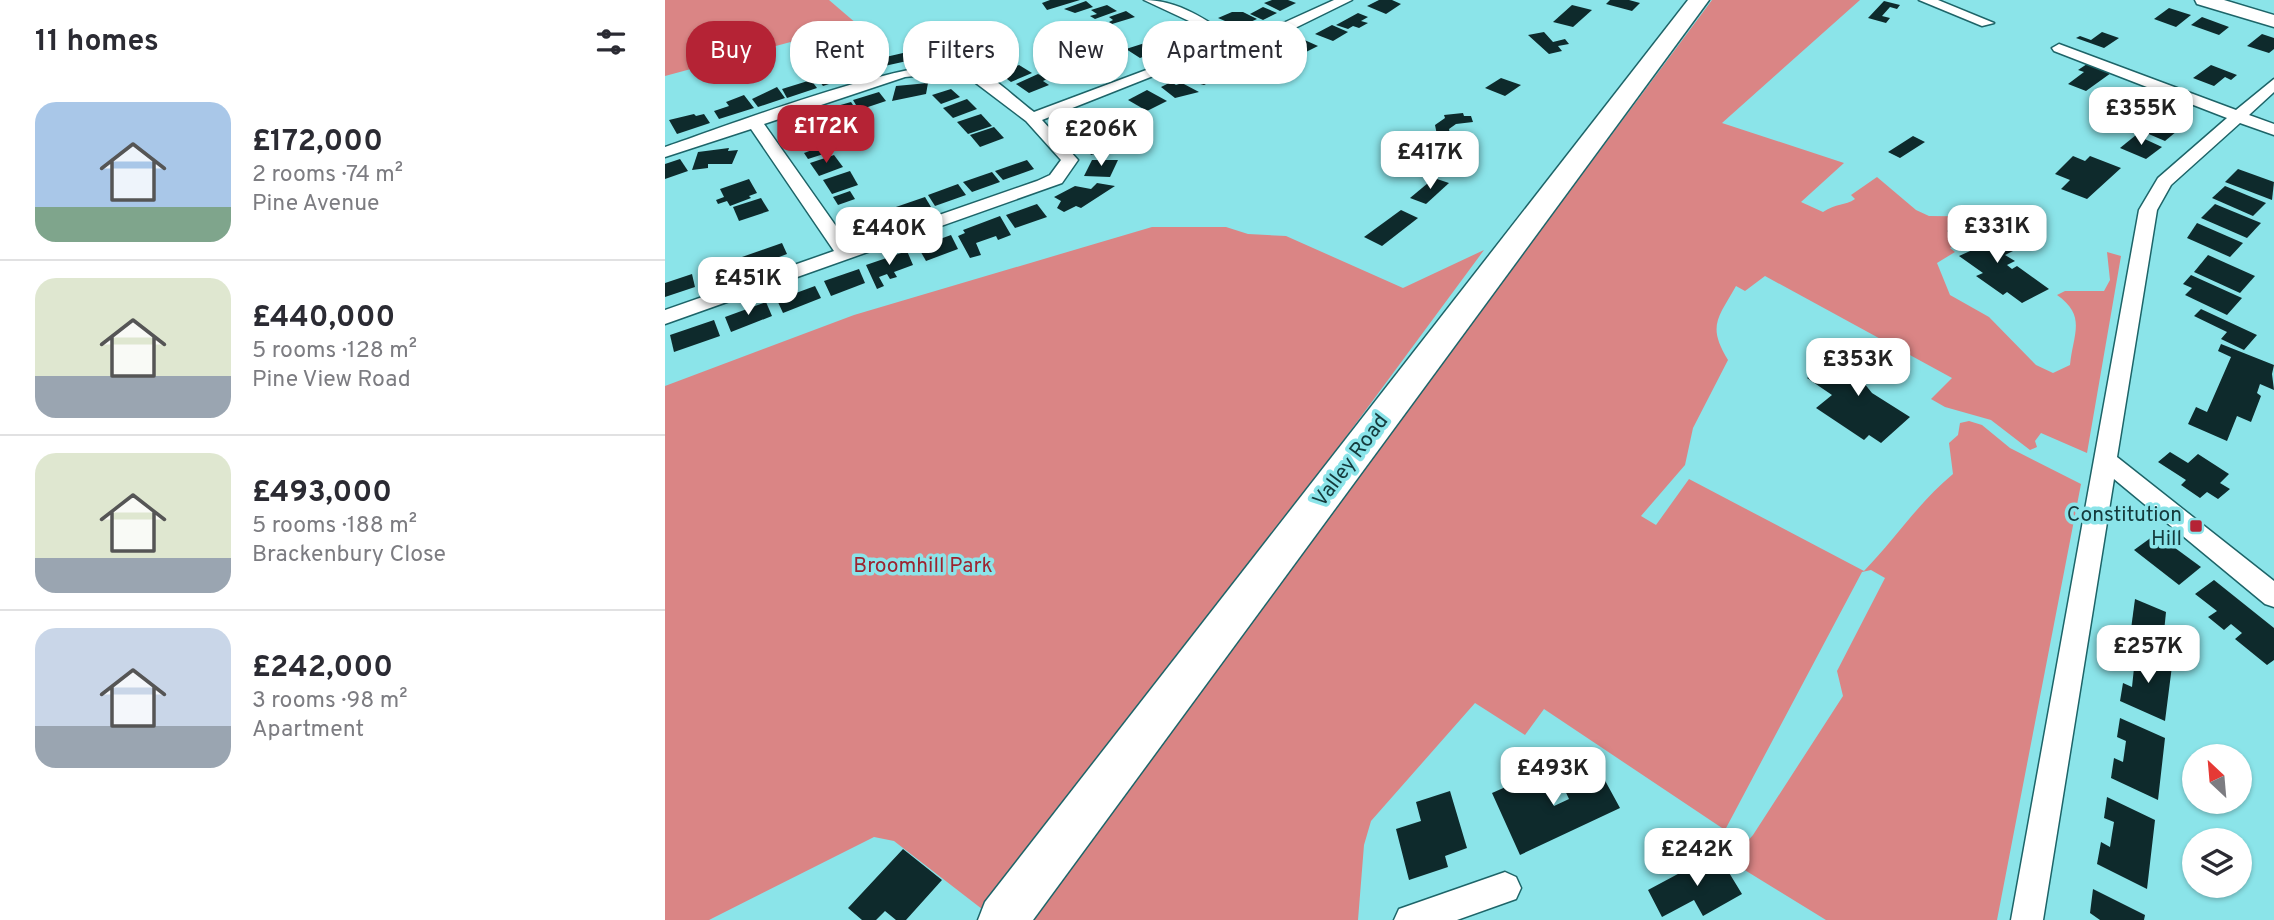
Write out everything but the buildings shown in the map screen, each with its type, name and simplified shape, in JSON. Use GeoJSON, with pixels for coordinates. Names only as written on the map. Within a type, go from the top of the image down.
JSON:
{"type":"FeatureCollection","features":[{"type":"Feature","properties":{"kind":"main road","name":"Valley Road"},"geometry":{"type":"LineString","coordinates":[[1003,920],[1699,0]]}},
{"type":"Feature","properties":{"kind":"street"},"geometry":{"type":"LineString","coordinates":[[1151,0],[1198,21]]}},
{"type":"Feature","properties":{"kind":"street"},"geometry":{"type":"LineString","coordinates":[[1299,21],[1345,0]]}},
{"type":"Feature","properties":{"kind":"street"},"geometry":{"type":"LineString","coordinates":[[1926,0],[1987,23]]}},
{"type":"Feature","properties":{"kind":"street"},"geometry":{"type":"LineString","coordinates":[[2204,0],[2274,21]]}},
{"type":"Feature","properties":{"kind":"street"},"geometry":{"type":"LineString","coordinates":[[2059,48],[2274,130]]}},
{"type":"Feature","properties":{"kind":"street"},"geometry":{"type":"LineString","coordinates":[[665,152],[903,73],[938,68],[968,70],[1032,118],[1070,160],[1056,179],[665,317]]}},
{"type":"Feature","properties":{"kind":"street"},"geometry":{"type":"LineString","coordinates":[[1032,118],[1142,75]]}},
{"type":"Feature","properties":{"kind":"street"},"geometry":{"type":"LineString","coordinates":[[2027,920],[2148,210],[2164,182],[2274,84]]}},
{"type":"Feature","properties":{"kind":"street"},"geometry":{"type":"LineString","coordinates":[[754,122],[845,253]]}},
{"type":"Feature","properties":{"kind":"street"},"geometry":{"type":"LineString","coordinates":[[2107,461],[2274,596]]}},
{"type":"Feature","properties":{"kind":"street"},"geometry":{"type":"LineString","coordinates":[[1410,920],[1441,915],[1505,888]]}},
{"type":"Feature","properties":{"kind":"green space"},"geometry":{"type":"Polygon","coordinates":[[[665,0],[829,0],[854,21],[790,21],[790,42],[776,46],[776,21],[686,21],[686,70],[665,76],[665,0]]]}},
{"type":"Feature","properties":{"kind":"green space"},"geometry":{"type":"Polygon","coordinates":[[[1712,0],[1860,0],[1722,123],[1844,163],[1801,202],[1823,212],[1855,199],[1851,195],[1877,177],[1916,210],[1929,216],[2021,217],[2006,224],[2002,231],[2005,242],[1997,237],[1992,239],[1975,226],[1957,234],[1977,247],[1982,245],[1989,250],[1961,249],[1955,245],[1950,248],[1955,252],[1937,263],[1950,295],[1989,317],[2036,365],[2053,373],[2070,365],[2075,318],[2072,310],[2057,295],[2065,291],[2104,291],[2110,280],[2107,252],[2121,256],[2087,453],[2041,433],[2035,441],[2037,447],[2030,450],[1991,420],[1945,407],[1931,399],[1952,378],[1765,276],[1745,291],[1736,286],[1724,306],[1717,322],[1717,330],[1718,339],[1728,360],[1693,428],[1685,465],[1641,516],[1656,525],[1689,479],[1864,571],[1929,496],[1953,474],[1949,443],[1958,435],[1960,423],[1969,421],[1982,425],[2010,448],[2081,484],[1997,920],[1826,920],[1730,861],[1753,835],[1843,696],[1837,671],[1885,578],[1871,570],[1862,572],[1725,830],[1544,709],[1525,735],[1475,703],[1371,821],[1364,845],[1358,920],[1033,920],[1274,588],[1712,0]]]}},
{"type":"Feature","properties":{"kind":"green space","name":"Broomhill Park"},"geometry":{"type":"Polygon","coordinates":[[[1152,227],[1226,227],[1248,234],[1286,236],[1403,288],[1484,250],[1289,514],[982,909],[894,841],[874,837],[709,920],[665,920],[665,386],[854,315],[1152,227]]]}},
{"type":"Feature","properties":{"kind":"place","name":"Constitution Hill"},"geometry":{"type":"Point","coordinates":[2196,526]}}]}
